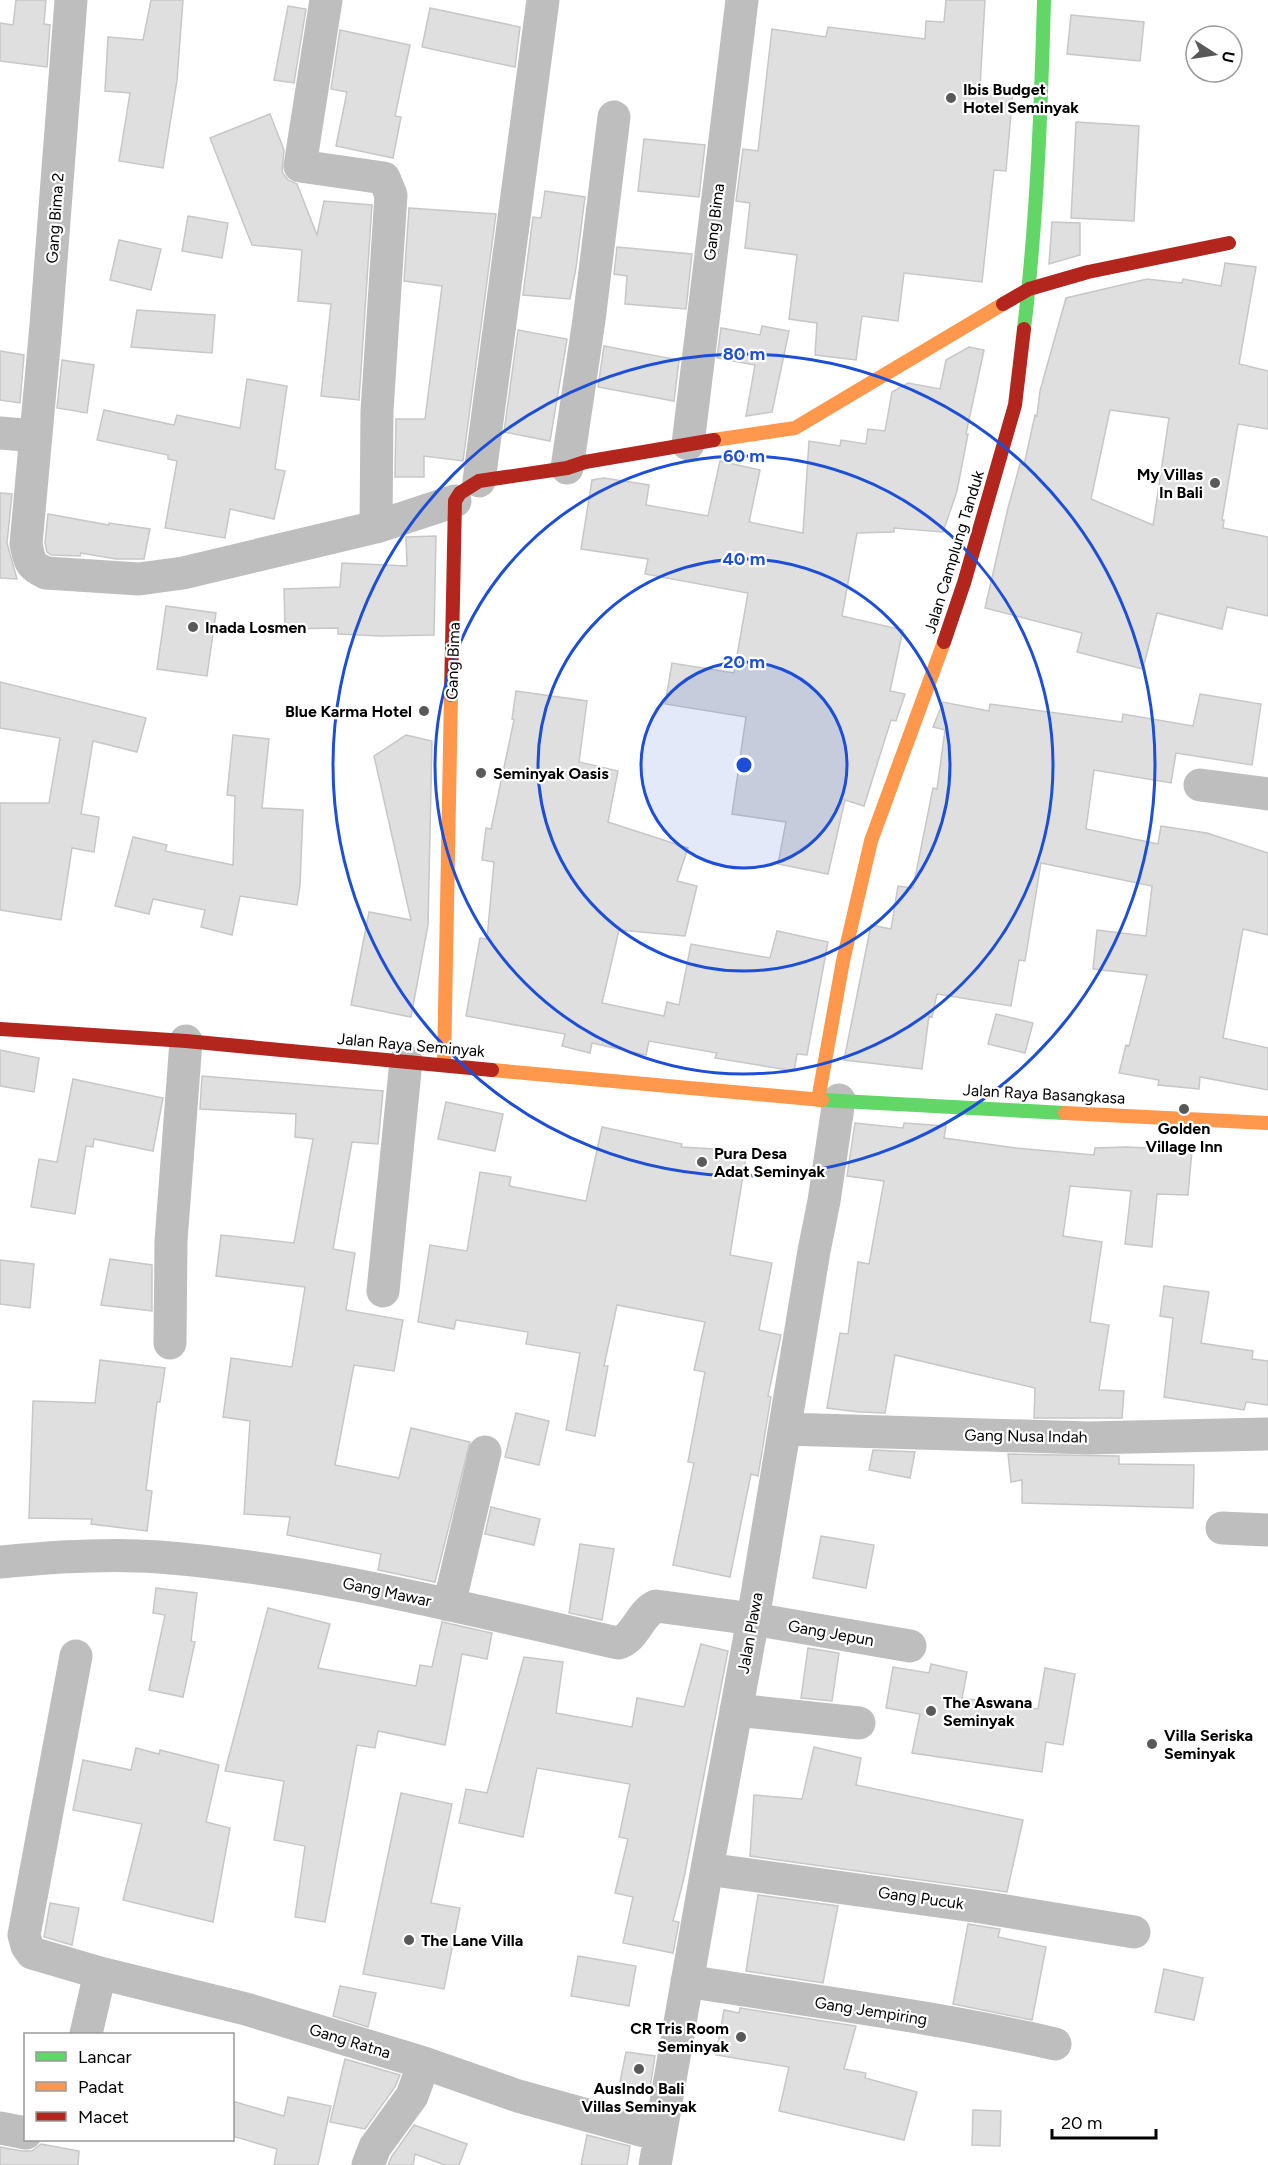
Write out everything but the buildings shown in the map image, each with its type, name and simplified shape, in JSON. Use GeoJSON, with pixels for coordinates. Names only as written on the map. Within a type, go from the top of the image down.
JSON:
{"type":"FeatureCollection","features":[{"type":"Feature","properties":{"kind":"street","name":"Gang Bima 2"},"geometry":{"type":"LineString","coordinates":[[71,0],[46,325],[26,544],[29,561],[33,567],[46,573],[139,579],[183,573],[376,527],[467,491]]}},
{"type":"Feature","properties":{"kind":"street"},"geometry":{"type":"LineString","coordinates":[[326,0],[300,166],[384,178],[391,195],[377,411],[376,527]]}},
{"type":"Feature","properties":{"kind":"street"},"geometry":{"type":"LineString","coordinates":[[543,0],[467,491],[585,462],[795,428],[1029,289],[1088,272],[1229,243]]}},
{"type":"Feature","properties":{"kind":"street","name":"Gang Bima"},"geometry":{"type":"LineString","coordinates":[[688,444],[742,0]]}},
{"type":"Feature","properties":{"kind":"street","name":"Jalan Camplung Tanduk"},"geometry":{"type":"LineString","coordinates":[[828,1100],[843,962],[872,841],[964,583],[1015,405],[1029,289],[1041,103],[1044,0]]}},
{"type":"Feature","properties":{"kind":"street"},"geometry":{"type":"LineString","coordinates":[[567,468],[589,320],[614,117]]}},
{"type":"Feature","properties":{"kind":"street"},"geometry":{"type":"LineString","coordinates":[[0,433],[35,436]]}},
{"type":"Feature","properties":{"kind":"street","name":"Gang Bima"},"geometry":{"type":"LineString","coordinates":[[444,1065],[467,491]]}},
{"type":"Feature","properties":{"kind":"street"},"geometry":{"type":"LineString","coordinates":[[1200,784],[1268,794]]}},
{"type":"Feature","properties":{"kind":"street","name":"Jalan Raya Seminyak"},"geometry":{"type":"LineString","coordinates":[[0,1029],[186,1041],[828,1100]]}},
{"type":"Feature","properties":{"kind":"street"},"geometry":{"type":"LineString","coordinates":[[170,1343],[171,1241],[186,1041]]}},
{"type":"Feature","properties":{"kind":"street"},"geometry":{"type":"LineString","coordinates":[[383,1291],[406,1061]]}},
{"type":"Feature","properties":{"kind":"street","name":"Jalan Raya Basangkasa"},"geometry":{"type":"LineString","coordinates":[[828,1100],[1268,1123]]}},
{"type":"Feature","properties":{"kind":"street","name":"Jalan Plawa"},"geometry":{"type":"LineString","coordinates":[[657,2150],[753,1619],[824,1201],[828,1100]]}},
{"type":"Feature","properties":{"kind":"street","name":"Gang Nusa Indah"},"geometry":{"type":"LineString","coordinates":[[785,1429],[1088,1438],[1268,1434]]}},
{"type":"Feature","properties":{"kind":"street"},"geometry":{"type":"LineString","coordinates":[[449,1605],[485,1452]]}},
{"type":"Feature","properties":{"kind":"street"},"geometry":{"type":"LineString","coordinates":[[1222,1528],[1268,1530]]}},
{"type":"Feature","properties":{"kind":"street","name":"Gang Mawar"},"geometry":{"type":"LineString","coordinates":[[0,1562],[49,1557],[157,1557],[302,1575],[392,1592],[618,1643],[629,1637],[648,1610],[656,1606],[753,1619]]}},
{"type":"Feature","properties":{"kind":"street","name":"Gang Jepun"},"geometry":{"type":"LineString","coordinates":[[753,1619],[910,1646]]}},
{"type":"Feature","properties":{"kind":"street","name":"Gang Ratna"},"geometry":{"type":"LineString","coordinates":[[76,1656],[24,1935],[32,1953],[100,1973],[246,2009],[424,2063],[518,2096],[657,2150]]}},
{"type":"Feature","properties":{"kind":"street"},"geometry":{"type":"LineString","coordinates":[[736,1710],[859,1723]]}},
{"type":"Feature","properties":{"kind":"street","name":"Gang Pucuk"},"geometry":{"type":"LineString","coordinates":[[707,1869],[981,1907],[1134,1932]]}},
{"type":"Feature","properties":{"kind":"street"},"geometry":{"type":"LineString","coordinates":[[86,2033],[100,1973]]}},
{"type":"Feature","properties":{"kind":"street","name":"Gang Jempiring"},"geometry":{"type":"LineString","coordinates":[[687,1981],[979,2026],[1055,2044]]}},
{"type":"Feature","properties":{"kind":"street"},"geometry":{"type":"LineString","coordinates":[[368,2165],[375,2147],[412,2096],[424,2063]]}},
{"type":"Feature","properties":{"kind":"street"},"geometry":{"type":"LineString","coordinates":[[0,2128],[24,2133]]}},
{"type":"Feature","properties":{"kind":"traffic: fast"},"geometry":{"type":"LineString","coordinates":[[1024,329],[1035,206],[1044,0]]}},
{"type":"Feature","properties":{"kind":"traffic: fast"},"geometry":{"type":"LineString","coordinates":[[822,1100],[1065,1113]]}},
{"type":"Feature","properties":{"kind":"traffic: slow"},"geometry":{"type":"LineString","coordinates":[[714,440],[795,428],[1003,304]]}},
{"type":"Feature","properties":{"kind":"traffic: slow"},"geometry":{"type":"LineString","coordinates":[[818,1100],[843,961],[871,841],[944,642]]}},
{"type":"Feature","properties":{"kind":"traffic: slow"},"geometry":{"type":"LineString","coordinates":[[444,1065],[451,695]]}},
{"type":"Feature","properties":{"kind":"traffic: slow"},"geometry":{"type":"LineString","coordinates":[[492,1070],[822,1100]]}},
{"type":"Feature","properties":{"kind":"traffic: slow"},"geometry":{"type":"LineString","coordinates":[[1065,1113],[1268,1123]]}},
{"type":"Feature","properties":{"kind":"traffic: jam"},"geometry":{"type":"LineString","coordinates":[[1003,304],[1029,289],[1088,272],[1229,243]]}},
{"type":"Feature","properties":{"kind":"traffic: jam"},"geometry":{"type":"LineString","coordinates":[[944,642],[964,583],[1015,405],[1024,329]]}},
{"type":"Feature","properties":{"kind":"traffic: jam"},"geometry":{"type":"LineString","coordinates":[[451,695],[455,501],[460,493],[479,481],[567,468],[585,462],[714,440]]}},
{"type":"Feature","properties":{"kind":"traffic: jam"},"geometry":{"type":"LineString","coordinates":[[0,1029],[186,1041],[492,1070]]}},
{"type":"Feature","properties":{"kind":"place","name":"Ibis Budget Hotel Seminyak"},"geometry":{"type":"Point","coordinates":[951,98]}},
{"type":"Feature","properties":{"kind":"place","name":"My Villas In Bali"},"geometry":{"type":"Point","coordinates":[1215,483]}},
{"type":"Feature","properties":{"kind":"place","name":"Inada Losmen"},"geometry":{"type":"Point","coordinates":[193,627]}},
{"type":"Feature","properties":{"kind":"place","name":"Blue Karma Hotel"},"geometry":{"type":"Point","coordinates":[424,711]}},
{"type":"Feature","properties":{"kind":"place","name":"Seminyak Oasis"},"geometry":{"type":"Point","coordinates":[481,773]}},
{"type":"Feature","properties":{"kind":"place","name":"Golden Village Inn"},"geometry":{"type":"Point","coordinates":[1184,1109]}},
{"type":"Feature","properties":{"kind":"place","name":"Pura Desa Adat Seminyak"},"geometry":{"type":"Point","coordinates":[702,1162]}},
{"type":"Feature","properties":{"kind":"place","name":"The Aswana Seminyak"},"geometry":{"type":"Point","coordinates":[931,1711]}},
{"type":"Feature","properties":{"kind":"place","name":"Villa Seriska Seminyak"},"geometry":{"type":"Point","coordinates":[1152,1744]}},
{"type":"Feature","properties":{"kind":"place","name":"The Lane Villa"},"geometry":{"type":"Point","coordinates":[409,1940]}},
{"type":"Feature","properties":{"kind":"place","name":"CR Tris Room Seminyak"},"geometry":{"type":"Point","coordinates":[741,2037]}},
{"type":"Feature","properties":{"kind":"place","name":"AusIndo Bali Villas Seminyak"},"geometry":{"type":"Point","coordinates":[639,2069]}}]}
